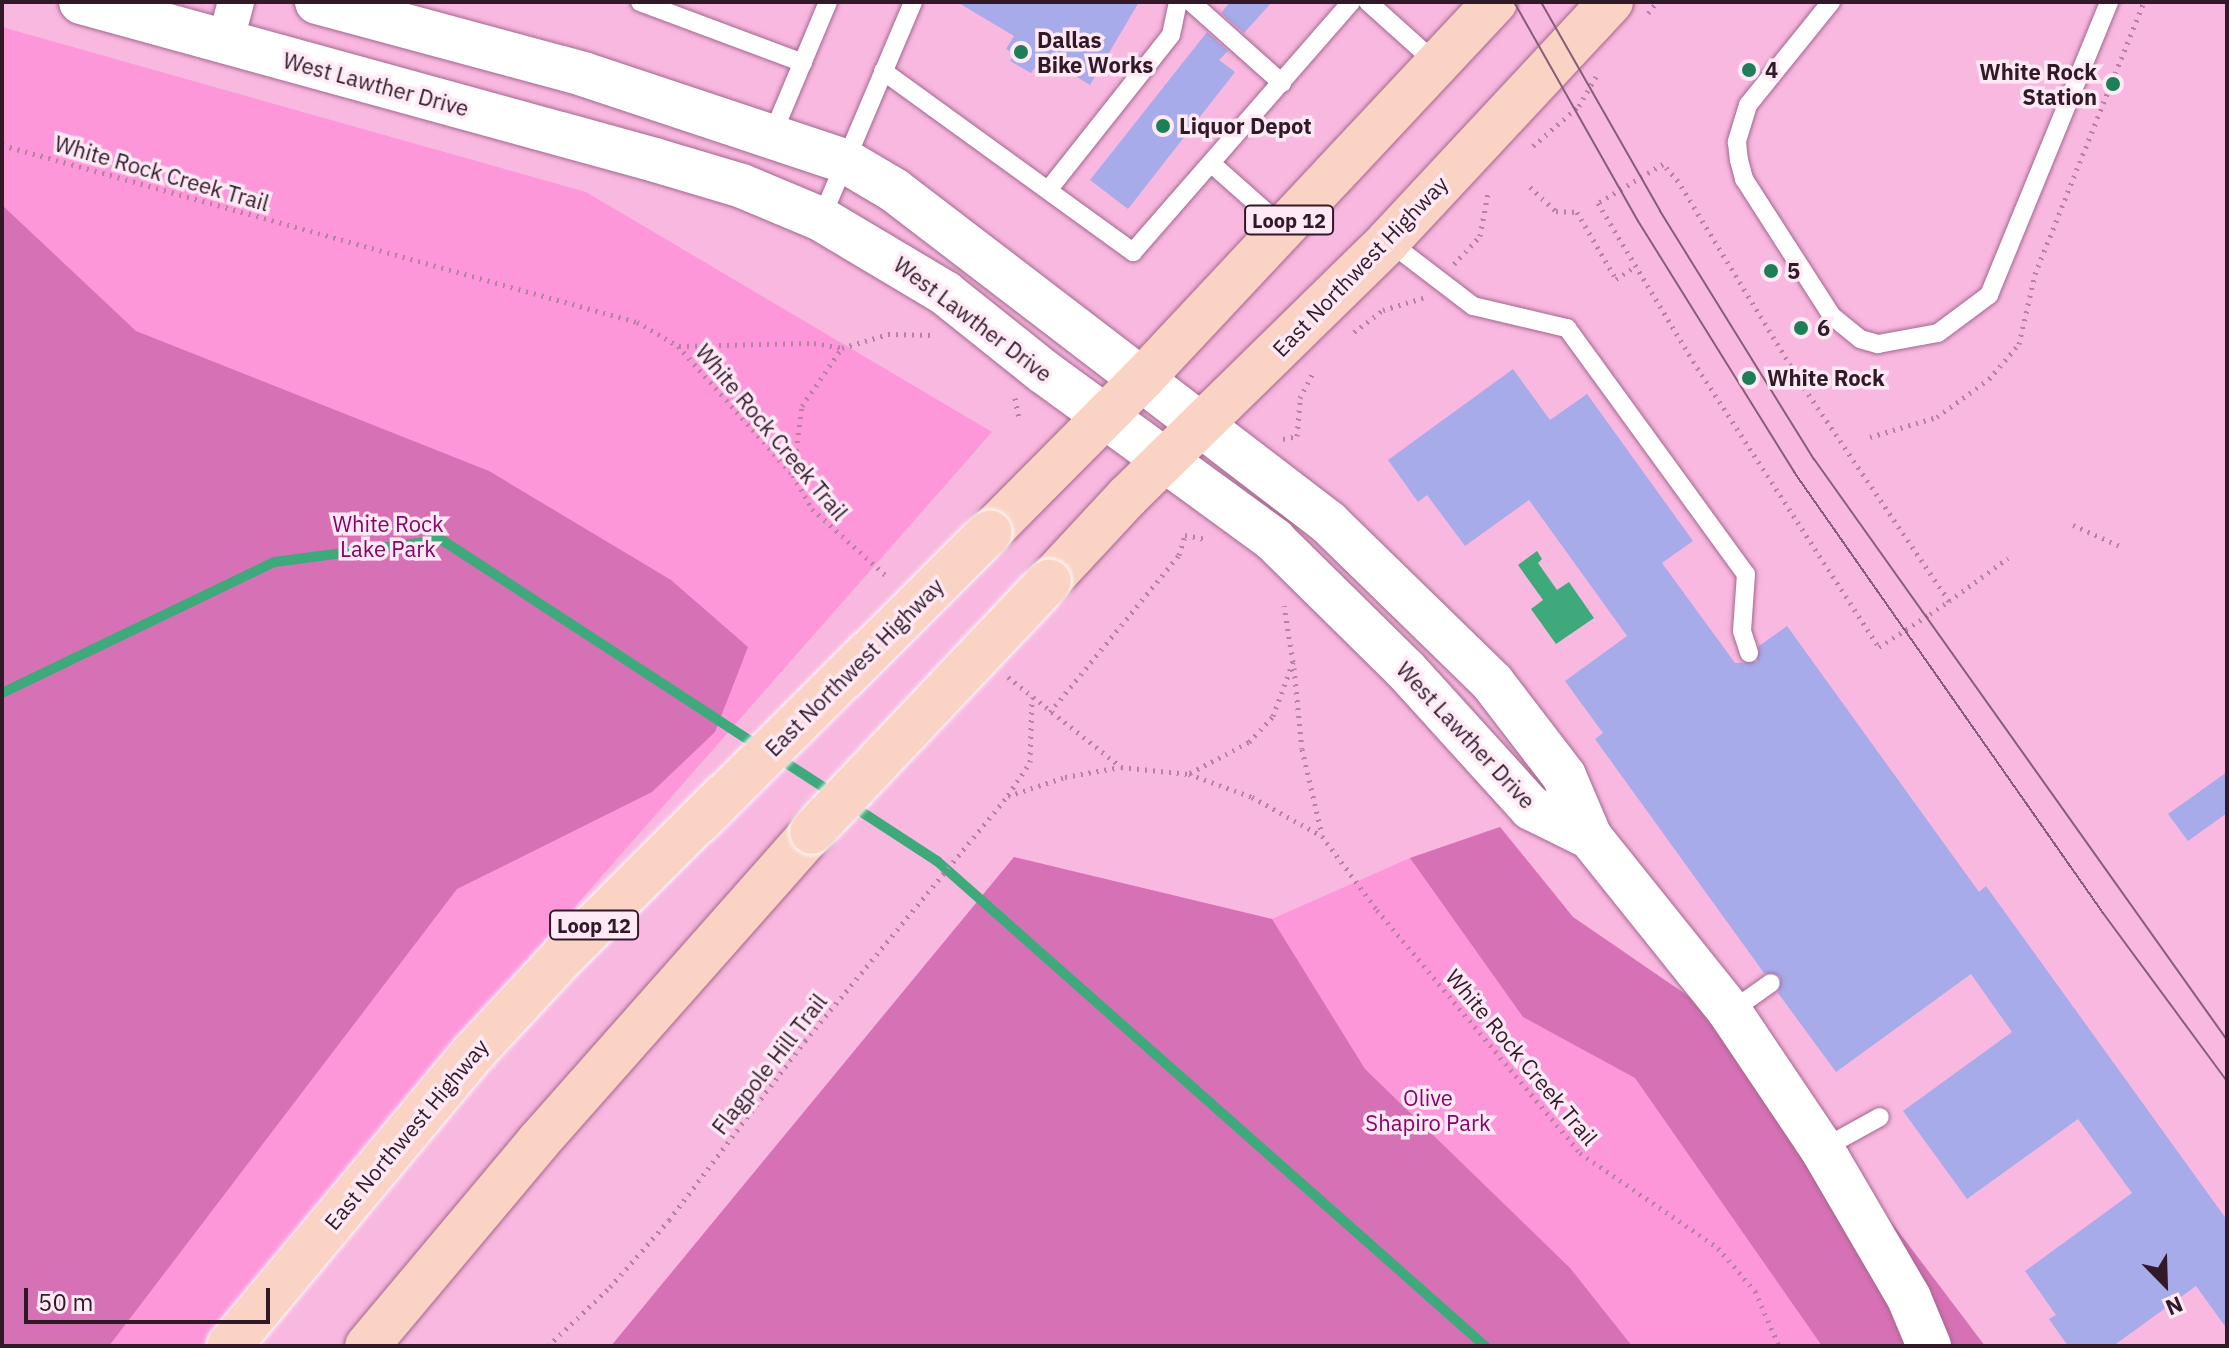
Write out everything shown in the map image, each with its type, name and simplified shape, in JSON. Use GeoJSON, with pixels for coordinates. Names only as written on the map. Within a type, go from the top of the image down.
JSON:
{"type":"FeatureCollection","features":[{"type":"Feature","properties":{"kind":"main road","name":"East Northwest Highway"},"geometry":{"type":"LineString","coordinates":[[229,1346],[455,1074],[564,955],[1143,378],[1495,2]]}},
{"type":"Feature","properties":{"kind":"main road","name":"East Northwest Highway"},"geometry":{"type":"LineString","coordinates":[[367,1346],[538,1142],[812,832],[1165,460],[1625,13]]}},
{"type":"Feature","properties":{"kind":"street","name":"West Lawther Drive"},"geometry":{"type":"LineString","coordinates":[[81,2],[179,16],[225,43],[655,160],[742,186],[821,219],[945,293],[1104,417],[1274,540],[1451,718],[1531,808],[1590,837]]}},
{"type":"Feature","properties":{"kind":"street"},"geometry":{"type":"LineString","coordinates":[[225,43],[236,2]]}},
{"type":"Feature","properties":{"kind":"street","name":"West Lawther Drive"},"geometry":{"type":"LineString","coordinates":[[317,2],[583,74],[773,133],[845,161],[894,190],[1205,424],[1329,523],[1492,682],[1564,776],[1590,837],[1730,1012],[1822,1149],[1909,1298],[1929,1346]]}},
{"type":"Feature","properties":{"kind":"street"},"geometry":{"type":"LineString","coordinates":[[1451,718],[1492,682]]}},
{"type":"Feature","properties":{"kind":"lane"},"geometry":{"type":"LineString","coordinates":[[640,2],[803,63]]}},
{"type":"Feature","properties":{"kind":"lane"},"geometry":{"type":"LineString","coordinates":[[773,133],[828,2]]}},
{"type":"Feature","properties":{"kind":"lane"},"geometry":{"type":"LineString","coordinates":[[821,219],[913,2]]}},
{"type":"Feature","properties":{"kind":"lane"},"geometry":{"type":"LineString","coordinates":[[1049,189],[1171,35],[1178,2]]}},
{"type":"Feature","properties":{"kind":"lane"},"geometry":{"type":"LineString","coordinates":[[1191,2],[1282,83]]}},
{"type":"Feature","properties":{"kind":"lane"},"geometry":{"type":"LineString","coordinates":[[883,71],[1133,252],[1351,2]]}},
{"type":"Feature","properties":{"kind":"lane"},"geometry":{"type":"LineString","coordinates":[[1368,2],[1437,64]]}},
{"type":"Feature","properties":{"kind":"lane"},"geometry":{"type":"LineString","coordinates":[[1831,2],[1748,105],[1737,142],[1739,160],[1744,179],[1822,302],[1860,339],[1896,343],[1938,333],[1989,295],[2109,2]]}},
{"type":"Feature","properties":{"kind":"lane"},"geometry":{"type":"LineString","coordinates":[[1212,164],[1283,227]]}},
{"type":"Feature","properties":{"kind":"lane"},"geometry":{"type":"LineString","coordinates":[[1388,241],[1473,306],[1567,328],[1746,574],[1742,631],[1749,653]]}},
{"type":"Feature","properties":{"kind":"lane"},"geometry":{"type":"LineString","coordinates":[[1730,1012],[1771,983]]}},
{"type":"Feature","properties":{"kind":"lane"},"geometry":{"type":"LineString","coordinates":[[1822,1149],[1880,1117]]}},
{"type":"Feature","properties":{"kind":"path"},"geometry":{"type":"LineString","coordinates":[[1625,13],[1657,2]]}},
{"type":"Feature","properties":{"kind":"path"},"geometry":{"type":"LineString","coordinates":[[1529,150],[1579,106],[1602,69]]}},
{"type":"Feature","properties":{"kind":"path","name":"White Rock Creek Trail"},"geometry":{"type":"LineString","coordinates":[[2,145],[637,322],[678,346],[793,475],[831,530],[902,589]]}},
{"type":"Feature","properties":{"kind":"path"},"geometry":{"type":"LineString","coordinates":[[1949,601],[1803,386],[1684,189],[1663,164],[1598,203],[1879,647],[1949,601],[2008,558]]}},
{"type":"Feature","properties":{"kind":"path"},"geometry":{"type":"LineString","coordinates":[[1530,187],[1556,211],[1577,212],[1616,279],[1636,266]]}},
{"type":"Feature","properties":{"kind":"path"},"geometry":{"type":"LineString","coordinates":[[1351,334],[1383,310],[1415,303],[1439,280],[1480,236],[1489,190]]}},
{"type":"Feature","properties":{"kind":"path","name":"White Rock Creek Trail"},"geometry":{"type":"LineString","coordinates":[[678,346],[814,343],[842,348],[888,334],[942,335]]}},
{"type":"Feature","properties":{"kind":"path"},"geometry":{"type":"LineString","coordinates":[[793,475],[802,406],[842,348]]}},
{"type":"Feature","properties":{"kind":"path"},"geometry":{"type":"LineString","coordinates":[[1281,440],[1297,436],[1300,398],[1321,363]]}},
{"type":"Feature","properties":{"kind":"path"},"geometry":{"type":"LineString","coordinates":[[1008,386],[1019,418]]}},
{"type":"Feature","properties":{"kind":"path"},"geometry":{"type":"LineString","coordinates":[[2073,525],[2120,546]]}},
{"type":"Feature","properties":{"kind":"path"},"geometry":{"type":"LineString","coordinates":[[1050,712],[1179,555],[1185,535],[1211,540]]}},
{"type":"Feature","properties":{"kind":"path"},"geometry":{"type":"LineString","coordinates":[[1189,774],[1249,742],[1273,716],[1293,662],[1280,593]]}},
{"type":"Feature","properties":{"kind":"path","name":"White Rock Creek Trail"},"geometry":{"type":"LineString","coordinates":[[1293,662],[1302,749],[1322,836],[1377,910],[1580,1153],[1718,1248],[1755,1291],[1779,1346]]}},
{"type":"Feature","properties":{"kind":"path"},"geometry":{"type":"LineString","coordinates":[[997,668],[1121,767]]}},
{"type":"Feature","properties":{"kind":"path","name":"Flagpole Hill Trail"},"geometry":{"type":"LineString","coordinates":[[548,1346],[610,1287],[669,1220],[805,1041],[1008,796],[1030,762],[1032,697]]}},
{"type":"Feature","properties":{"kind":"path","name":"White Rock Creek Trail"},"geometry":{"type":"LineString","coordinates":[[1121,767],[1189,774],[1252,797],[1322,836]]}},
{"type":"Feature","properties":{"kind":"path","name":"Flagpole Hill Trail"},"geometry":{"type":"LineString","coordinates":[[1008,796],[1065,777],[1121,767]]}},
{"type":"Feature","properties":{"kind":"green space","name":"White Rock Lake Park"},"geometry":{"type":"Polygon","coordinates":[[[2,27],[586,192],[992,432],[398,1108],[203,1346],[2,1346],[2,27]]]}},
{"type":"Feature","properties":{"kind":"green space"},"geometry":{"type":"Polygon","coordinates":[[[2,205],[136,331],[489,471],[671,580],[748,647],[715,732],[652,792],[457,889],[109,1346],[2,1346],[2,205]]]}},
{"type":"Feature","properties":{"kind":"green space","name":"Olive Shapiro Park"},"geometry":{"type":"Polygon","coordinates":[[[1500,827],[1573,917],[1691,998],[1879,1206],[1985,1346],[611,1346],[1014,857],[1272,919],[1410,858],[1500,827]]]}},
{"type":"Feature","properties":{"kind":"green space"},"geometry":{"type":"Polygon","coordinates":[[[1500,827],[1573,917],[1691,998],[1879,1206],[1985,1346],[1822,1346],[1635,1078],[1523,1017],[1410,858],[1500,827]]]}},
{"type":"Feature","properties":{"kind":"green space","name":"Olive Shapiro Park"},"geometry":{"type":"Polygon","coordinates":[[[1014,857],[1272,919],[1365,1069],[1570,1268],[1632,1346],[611,1346],[1014,857]]]}},
{"type":"Feature","properties":{"kind":"shaded area"},"geometry":{"type":"Polygon","coordinates":[[[1537,551],[1542,559],[1538,563],[1557,590],[1569,582],[1594,618],[1556,644],[1531,609],[1543,600],[1518,565],[1537,551]]]}},
{"type":"Feature","properties":{"kind":"building"},"geometry":{"type":"Polygon","coordinates":[[[957,2],[1139,2],[1090,85],[1049,60],[1044,70],[1036,66],[1031,73],[1010,61],[1014,54],[1006,49],[1014,36],[957,2]]]}},
{"type":"Feature","properties":{"kind":"building"},"geometry":{"type":"Polygon","coordinates":[[[1230,2],[1272,2],[1244,33],[1221,13],[1230,2]]]}},
{"type":"Feature","properties":{"kind":"building","name":"Liquor Depot"},"geometry":{"type":"Polygon","coordinates":[[[1207,32],[1228,51],[1219,60],[1235,72],[1128,209],[1090,180],[1207,32]]]}},
{"type":"Feature","properties":{"kind":"building"},"geometry":{"type":"Polygon","coordinates":[[[1513,369],[1550,420],[1587,394],[1693,541],[1662,563],[1735,663],[1757,662],[1759,646],[1787,626],[1979,892],[1986,886],[2227,1220],[2227,1329],[2196,1286],[2113,1346],[2068,1346],[2049,1319],[2056,1315],[2025,1271],[2132,1193],[2078,1119],[1967,1199],[1903,1111],[2012,1032],[1971,974],[1836,1072],[1778,993],[1780,976],[1764,973],[1595,739],[1603,733],[1565,681],[1627,636],[1529,500],[1465,546],[1427,495],[1418,502],[1388,460],[1513,369]]]}},
{"type":"Feature","properties":{"kind":"building"},"geometry":{"type":"Polygon","coordinates":[[[2227,772],[2227,813],[2188,841],[2168,814],[2227,772]]]}},
{"type":"Feature","properties":{"kind":"waterway"},"geometry":{"type":"LineString","coordinates":[[2,693],[274,562],[442,540],[760,747]]}},
{"type":"Feature","properties":{"kind":"waterway"},"geometry":{"type":"LineString","coordinates":[[777,757],[834,794]]}},
{"type":"Feature","properties":{"kind":"waterway"},"geometry":{"type":"LineString","coordinates":[[851,805],[937,861],[1485,1346]]}},
{"type":"Feature","properties":{"kind":"tram line"},"geometry":{"type":"LineString","coordinates":[[1514,2],[1638,221],[1794,472],[2103,913],[2227,1081]]}},
{"type":"Feature","properties":{"kind":"tram line"},"geometry":{"type":"LineString","coordinates":[[1541,2],[1660,211],[1814,459],[2227,1040]]}},
{"type":"Feature","properties":{"kind":"place","name":"Dallas Bike Works"},"geometry":{"type":"Point","coordinates":[1021,52]}},
{"type":"Feature","properties":{"kind":"place","name":"4"},"geometry":{"type":"Point","coordinates":[1749,70]}},
{"type":"Feature","properties":{"kind":"place","name":"White Rock Station"},"geometry":{"type":"Point","coordinates":[2113,84]}},
{"type":"Feature","properties":{"kind":"place","name":"Liquor Depot"},"geometry":{"type":"Point","coordinates":[1163,126]}},
{"type":"Feature","properties":{"kind":"place","name":"5"},"geometry":{"type":"Point","coordinates":[1771,271]}},
{"type":"Feature","properties":{"kind":"place","name":"6"},"geometry":{"type":"Point","coordinates":[1801,328]}},
{"type":"Feature","properties":{"kind":"place","name":"White Rock"},"geometry":{"type":"Point","coordinates":[1749,378]}}]}
